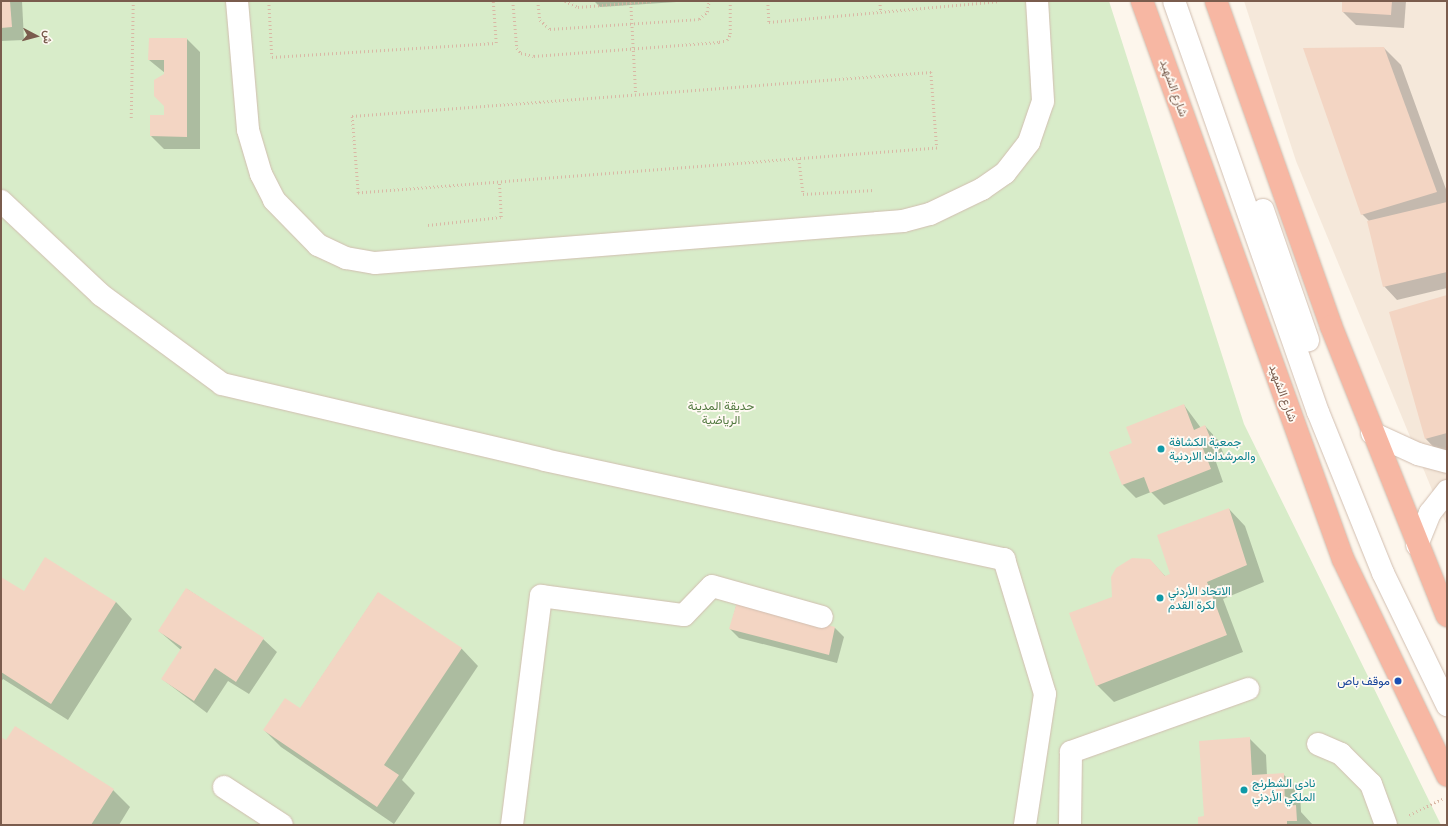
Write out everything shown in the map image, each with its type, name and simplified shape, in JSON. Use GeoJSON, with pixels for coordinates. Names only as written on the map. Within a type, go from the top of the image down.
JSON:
{"type":"FeatureCollection","features":[{"type":"Feature","properties":{"kind":"highway","name":"شارع الشهيد"},"geometry":{"type":"LineString","coordinates":[[1142,1],[1344,559],[1447,775]]}},
{"type":"Feature","properties":{"kind":"highway"},"geometry":{"type":"LineString","coordinates":[[1216,1],[1372,433],[1447,616]]}},
{"type":"Feature","properties":{"kind":"street"},"geometry":{"type":"LineString","coordinates":[[237,1],[248,130],[261,174],[274,200],[318,245],[346,258],[375,263],[895,221],[930,214],[976,192],[1005,173],[1029,142],[1043,101],[1037,1]]}},
{"type":"Feature","properties":{"kind":"street"},"geometry":{"type":"LineString","coordinates":[[1174,1],[1318,412],[1383,572],[1447,705]]}},
{"type":"Feature","properties":{"kind":"street"},"geometry":{"type":"LineString","coordinates":[[1190,1],[1356,472],[1447,677]]}},
{"type":"Feature","properties":{"kind":"street"},"geometry":{"type":"LineString","coordinates":[[1,201],[101,295],[222,384],[545,460],[1004,559],[1045,694],[1028,823]]}},
{"type":"Feature","properties":{"kind":"street"},"geometry":{"type":"LineString","coordinates":[[1372,433],[1418,454],[1447,462]]}},
{"type":"Feature","properties":{"kind":"street"},"geometry":{"type":"LineString","coordinates":[[1417,545],[1430,513],[1447,491]]}},
{"type":"Feature","properties":{"kind":"street"},"geometry":{"type":"LineString","coordinates":[[512,825],[541,596],[684,615],[712,586],[822,617]]}},
{"type":"Feature","properties":{"kind":"street"},"geometry":{"type":"LineString","coordinates":[[1070,825],[1071,752],[1248,689]]}},
{"type":"Feature","properties":{"kind":"street"},"geometry":{"type":"LineString","coordinates":[[1318,744],[1341,754],[1371,784],[1396,821]]}},
{"type":"Feature","properties":{"kind":"street"},"geometry":{"type":"LineString","coordinates":[[224,787],[282,825]]}},
{"type":"Feature","properties":{"kind":"path"},"geometry":{"type":"LineString","coordinates":[[131,118],[134,1]]}},
{"type":"Feature","properties":{"kind":"path"},"geometry":{"type":"LineString","coordinates":[[269,1],[272,57],[496,43],[493,1]]}},
{"type":"Feature","properties":{"kind":"path"},"geometry":{"type":"LineString","coordinates":[[513,1],[515,42],[521,53],[534,56],[634,49],[727,40],[731,28],[730,1]]}},
{"type":"Feature","properties":{"kind":"path"},"geometry":{"type":"LineString","coordinates":[[538,1],[540,20],[550,29],[698,19],[707,12],[709,1]]}},
{"type":"Feature","properties":{"kind":"path"},"geometry":{"type":"LineString","coordinates":[[565,1],[578,8],[654,1]]}},
{"type":"Feature","properties":{"kind":"path"},"geometry":{"type":"LineString","coordinates":[[768,1],[769,22],[881,13],[998,1]]}},
{"type":"Feature","properties":{"kind":"path"},"geometry":{"type":"LineString","coordinates":[[880,1],[881,13]]}},
{"type":"Feature","properties":{"kind":"path"},"geometry":{"type":"LineString","coordinates":[[631,3],[636,94]]}},
{"type":"Feature","properties":{"kind":"path"},"geometry":{"type":"LineString","coordinates":[[931,72],[937,148],[799,159],[358,193],[352,116],[931,72]]}},
{"type":"Feature","properties":{"kind":"path"},"geometry":{"type":"LineString","coordinates":[[799,159],[803,194],[874,190]]}},
{"type":"Feature","properties":{"kind":"path"},"geometry":{"type":"LineString","coordinates":[[428,225],[501,217],[499,182]]}},
{"type":"Feature","properties":{"kind":"path"},"geometry":{"type":"LineString","coordinates":[[1396,821],[1447,796]]}},
{"type":"Feature","properties":{"kind":"path"},"geometry":{"type":"LineString","coordinates":[[1443,825],[1447,823]]}},
{"type":"Feature","properties":{"kind":"shaded area"},"geometry":{"type":"Polygon","coordinates":[[[1244,1],[1447,1],[1447,526],[1296,161],[1244,1]]]}},
{"type":"Feature","properties":{"kind":"green space","name":"حديقة المدينة الرياضية"},"geometry":{"type":"Polygon","coordinates":[[[1,1],[1109,1],[1244,424],[1441,825],[1,825],[1,1]]]}},
{"type":"Feature","properties":{"kind":"building"},"geometry":{"type":"Polygon","coordinates":[[[1,1],[10,1],[12,27],[1,28],[1,1]]]}},
{"type":"Feature","properties":{"kind":"building"},"geometry":{"type":"Polygon","coordinates":[[[1342,1],[1392,1],[1391,15],[1342,12],[1342,1]]]}},
{"type":"Feature","properties":{"kind":"building"},"geometry":{"type":"Polygon","coordinates":[[[149,38],[187,38],[187,137],[150,136],[150,115],[164,115],[164,106],[154,96],[154,80],[164,74],[164,60],[148,60],[149,38]]]}},
{"type":"Feature","properties":{"kind":"building"},"geometry":{"type":"Polygon","coordinates":[[[1384,47],[1437,192],[1361,215],[1303,48],[1384,47]]]}},
{"type":"Feature","properties":{"kind":"building"},"geometry":{"type":"Polygon","coordinates":[[[1447,202],[1447,272],[1383,287],[1367,221],[1447,202]]]}},
{"type":"Feature","properties":{"kind":"building"},"geometry":{"type":"Polygon","coordinates":[[[1447,295],[1447,433],[1425,439],[1389,312],[1447,295]]]}},
{"type":"Feature","properties":{"kind":"building","name":"جمعية الكشافة والمرشدات الاردنية"},"geometry":{"type":"Polygon","coordinates":[[[1184,404],[1194,430],[1205,425],[1212,442],[1202,446],[1211,469],[1150,493],[1144,477],[1122,485],[1109,452],[1132,443],[1126,427],[1184,404]]]}},
{"type":"Feature","properties":{"kind":"building","name":"الاتحاد الأردني لكرة القدم"},"geometry":{"type":"Polygon","coordinates":[[[1229,508],[1247,565],[1207,582],[1227,635],[1096,686],[1069,613],[1112,597],[1111,577],[1116,568],[1132,558],[1150,559],[1165,576],[1170,574],[1157,535],[1229,508]]]}},
{"type":"Feature","properties":{"kind":"building"},"geometry":{"type":"Polygon","coordinates":[[[45,557],[116,602],[51,704],[1,672],[1,577],[24,591],[45,557]]]}},
{"type":"Feature","properties":{"kind":"building"},"geometry":{"type":"Polygon","coordinates":[[[186,588],[264,638],[236,682],[215,668],[194,701],[161,679],[182,647],[158,631],[186,588]]]}},
{"type":"Feature","properties":{"kind":"building"},"geometry":{"type":"Polygon","coordinates":[[[378,592],[462,648],[384,765],[399,775],[377,807],[263,730],[285,698],[300,708],[378,592]]]}},
{"type":"Feature","properties":{"kind":"building"},"geometry":{"type":"Polygon","coordinates":[[[737,602],[835,627],[829,655],[729,629],[737,602]]]}},
{"type":"Feature","properties":{"kind":"building"},"geometry":{"type":"Polygon","coordinates":[[[15,726],[114,789],[91,825],[1,825],[1,737],[6,740],[15,726]]]}},
{"type":"Feature","properties":{"kind":"building","name":"نادي الشطرنج الملكي الأردني"},"geometry":{"type":"Polygon","coordinates":[[[1250,737],[1252,775],[1284,773],[1285,806],[1296,805],[1297,821],[1287,821],[1287,825],[1198,825],[1198,817],[1204,816],[1199,741],[1250,737]]]}},
{"type":"Feature","properties":{"kind":"place","name":"جمعية الكشافة والمرشدات الاردنية"},"geometry":{"type":"Point","coordinates":[1161,449]}},
{"type":"Feature","properties":{"kind":"place","name":"الاتحاد الأردني لكرة القدم"},"geometry":{"type":"Point","coordinates":[1160,598]}},
{"type":"Feature","properties":{"kind":"place","name":"موقف باص"},"geometry":{"type":"Point","coordinates":[1398,681]}},
{"type":"Feature","properties":{"kind":"place","name":"نادي الشطرنج الملكي الأردني"},"geometry":{"type":"Point","coordinates":[1244,790]}}]}
